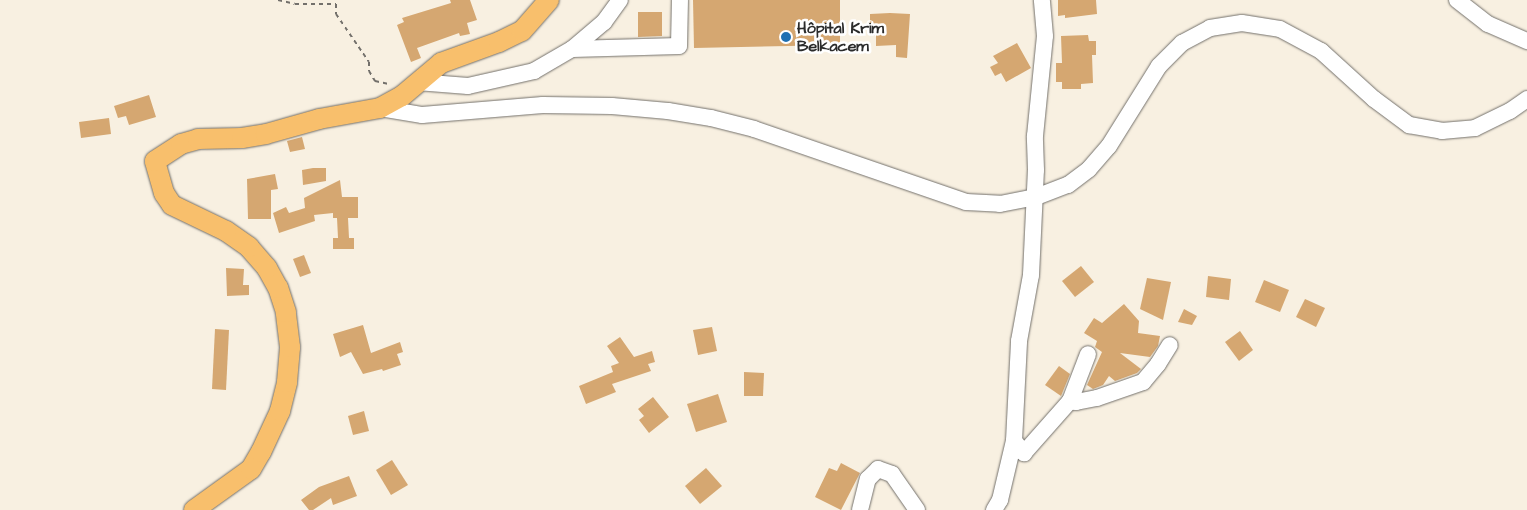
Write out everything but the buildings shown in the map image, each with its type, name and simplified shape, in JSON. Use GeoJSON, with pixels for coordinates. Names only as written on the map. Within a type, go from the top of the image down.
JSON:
{"type":"FeatureCollection","features":[{"type":"Feature","properties":{"kind":"main road"},"geometry":{"type":"LineString","coordinates":[[194,510],[251,469],[261,452],[280,411],[287,382],[290,346],[286,312],[278,288],[267,268],[249,247],[226,231],[172,205],[164,193],[155,161],[181,144],[198,139],[258,136],[388,103],[441,63],[499,42],[522,31],[549,0]]}},
{"type":"Feature","properties":{"kind":"street"},"geometry":{"type":"LineString","coordinates":[[417,82],[468,86],[534,70],[572,49],[604,22],[620,0]]}},
{"type":"Feature","properties":{"kind":"street"},"geometry":{"type":"LineString","coordinates":[[572,49],[679,46],[680,0]]}},
{"type":"Feature","properties":{"kind":"street"},"geometry":{"type":"LineString","coordinates":[[994,510],[1000,500],[1014,440],[1019,341],[1031,275],[1036,197],[1035,136],[1045,36],[1042,0]]}},
{"type":"Feature","properties":{"kind":"street"},"geometry":{"type":"LineString","coordinates":[[1457,0],[1488,24],[1527,41]]}},
{"type":"Feature","properties":{"kind":"street"},"geometry":{"type":"LineString","coordinates":[[388,103],[422,115],[542,105],[612,106],[668,111],[754,129],[966,202],[1000,204],[1036,197],[1068,185],[1089,169],[1109,146],[1159,66],[1182,43],[1210,28],[1242,23],[1280,30],[1321,51],[1374,99],[1409,125],[1442,131],[1475,128],[1510,111],[1527,99]]}},
{"type":"Feature","properties":{"kind":"street"},"geometry":{"type":"LineString","coordinates":[[1070,400],[1076,402],[1097,398],[1143,382],[1158,364],[1170,345]]}},
{"type":"Feature","properties":{"kind":"street"},"geometry":{"type":"LineString","coordinates":[[1014,440],[1024,453],[1070,400],[1088,354]]}},
{"type":"Feature","properties":{"kind":"street"},"geometry":{"type":"LineString","coordinates":[[860,510],[868,479],[878,469],[892,474],[917,510]]}},
{"type":"Feature","properties":{"kind":"path"},"geometry":{"type":"LineString","coordinates":[[278,0],[295,4],[336,4],[336,14],[369,62],[369,71],[375,81],[388,82],[388,103]]}},
{"type":"Feature","properties":{"kind":"place","name":"Hôpital Krim Belkacem"},"geometry":{"type":"Point","coordinates":[786,37]}}]}
